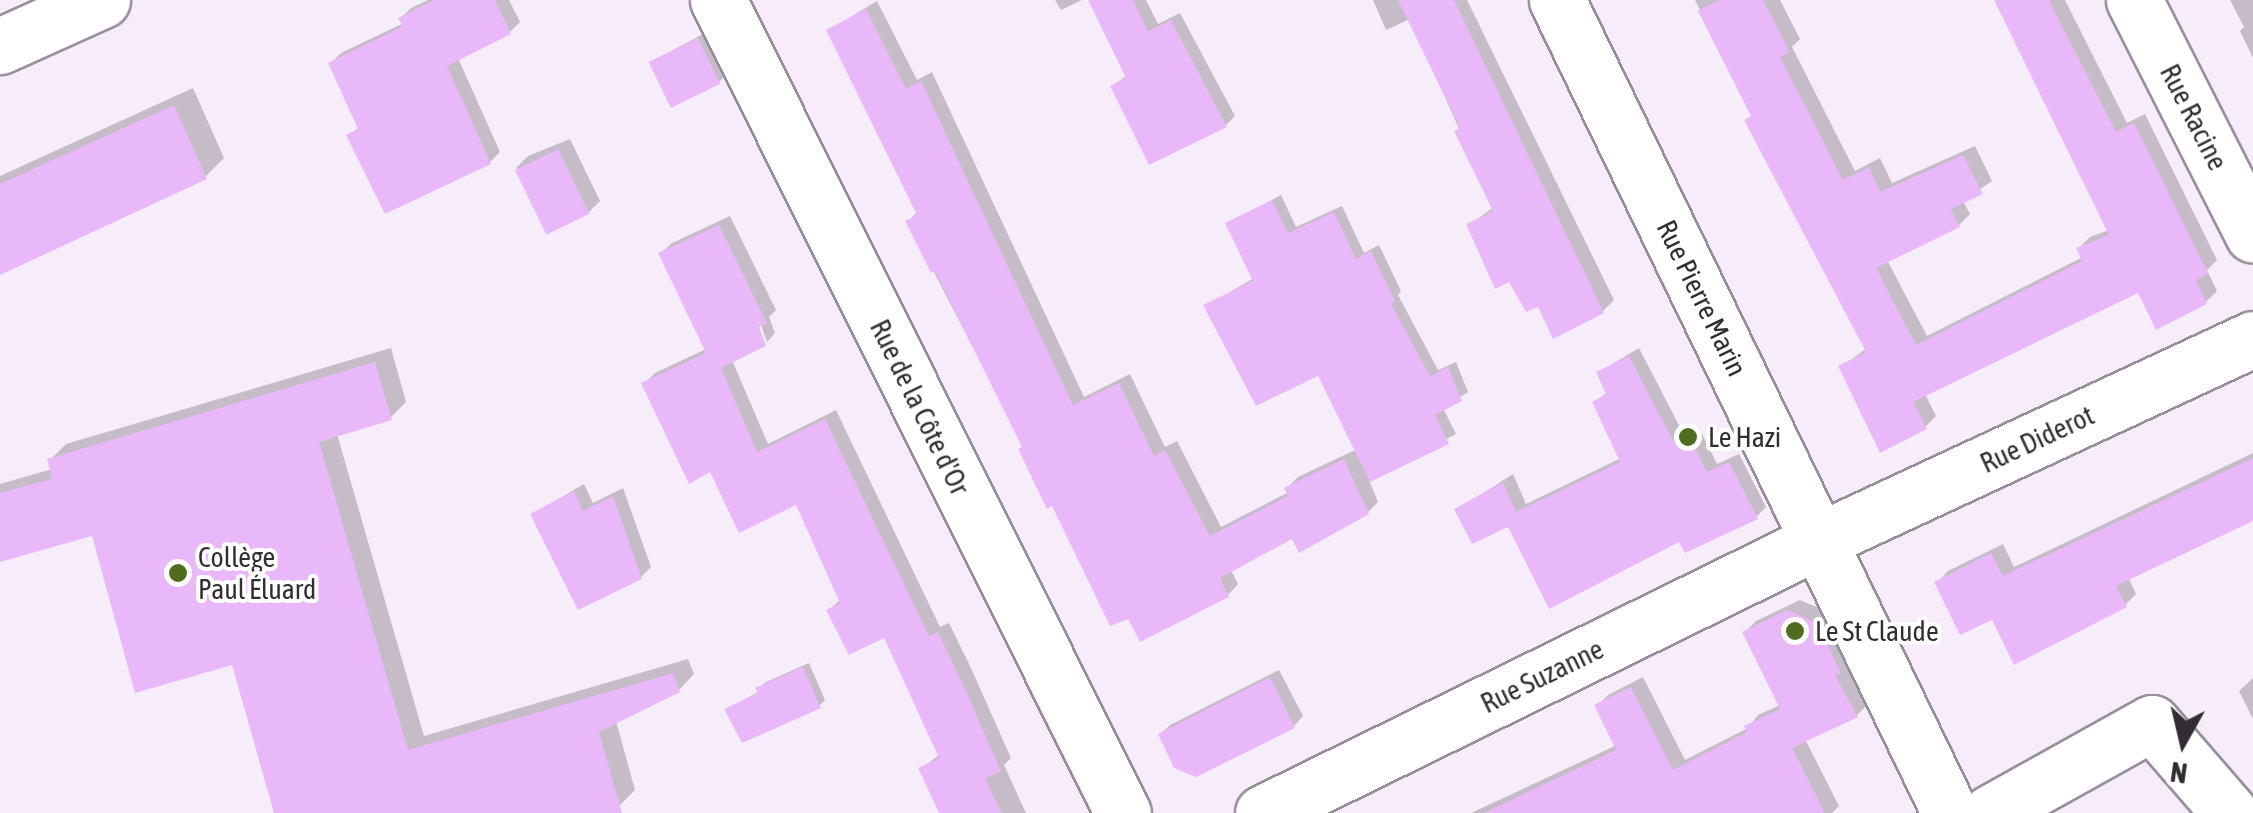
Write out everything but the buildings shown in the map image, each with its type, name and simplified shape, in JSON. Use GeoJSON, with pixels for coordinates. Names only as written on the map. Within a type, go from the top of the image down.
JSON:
{"type":"FeatureCollection","features":[{"type":"Feature","properties":{"kind":"street"},"geometry":{"type":"LineString","coordinates":[[0,46],[102,0]]}},
{"type":"Feature","properties":{"kind":"street","name":"Rue de la Côte d'Or"},"geometry":{"type":"LineString","coordinates":[[718,0],[1123,813]]}},
{"type":"Feature","properties":{"kind":"street","name":"Rue Pierre Marin"},"geometry":{"type":"LineString","coordinates":[[1557,0],[1950,813]]}},
{"type":"Feature","properties":{"kind":"street","name":"Rue Racine"},"geometry":{"type":"LineString","coordinates":[[2134,0],[2253,235]]}},
{"type":"Feature","properties":{"kind":"street","name":"Rue Diderot"},"geometry":{"type":"LineString","coordinates":[[1820,540],[2253,339]]}},
{"type":"Feature","properties":{"kind":"street","name":"Rue Suzanne"},"geometry":{"type":"LineString","coordinates":[[1263,813],[1820,540]]}},
{"type":"Feature","properties":{"kind":"street"},"geometry":{"type":"LineString","coordinates":[[1990,813],[2152,723],[2230,813]]}},
{"type":"Feature","properties":{"kind":"street"},"geometry":{"type":"LineString","coordinates":[[2238,813],[2253,806]]}},
{"type":"Feature","properties":{"kind":"place","name":"Le Hazi"},"geometry":{"type":"Point","coordinates":[1688,437]}},
{"type":"Feature","properties":{"kind":"place","name":"Collège Paul Éluard"},"geometry":{"type":"Point","coordinates":[178,573]}},
{"type":"Feature","properties":{"kind":"place","name":"Le St Claude"},"geometry":{"type":"Point","coordinates":[1795,631]}}]}
